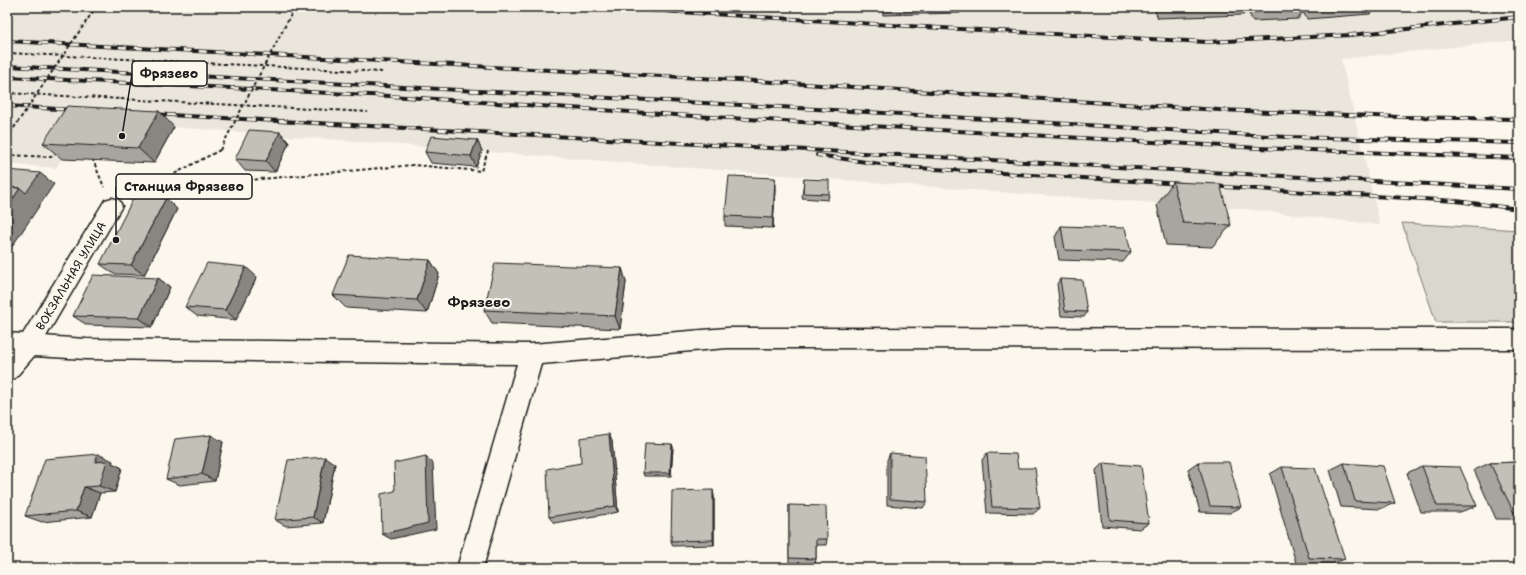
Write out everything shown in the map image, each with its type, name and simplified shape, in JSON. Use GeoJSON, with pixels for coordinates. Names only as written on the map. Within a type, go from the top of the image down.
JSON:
{"type":"FeatureCollection","features":[{"type":"Feature","properties":{"kind":"street","name":"ВОКЗАЛЬНАЯ УЛИЦА"},"geometry":{"type":"LineString","coordinates":[[7,370],[18,344],[112,206]]}},
{"type":"Feature","properties":{"kind":"street"},"geometry":{"type":"LineString","coordinates":[[18,344],[86,349],[532,354],[727,338],[1519,339]]}},
{"type":"Feature","properties":{"kind":"street"},"geometry":{"type":"LineString","coordinates":[[470,568],[532,354]]}},
{"type":"Feature","properties":{"kind":"path"},"geometry":{"type":"LineString","coordinates":[[7,138],[96,7]]}},
{"type":"Feature","properties":{"kind":"path"},"geometry":{"type":"LineString","coordinates":[[96,156],[93,160],[112,206],[220,150],[295,7]]}},
{"type":"Feature","properties":{"kind":"path"},"geometry":{"type":"LineString","coordinates":[[7,53],[120,60],[383,72]]}},
{"type":"Feature","properties":{"kind":"path"},"geometry":{"type":"LineString","coordinates":[[7,93],[368,112]]}},
{"type":"Feature","properties":{"kind":"path"},"geometry":{"type":"LineString","coordinates":[[7,155],[51,157],[64,149]]}},
{"type":"Feature","properties":{"kind":"path"},"geometry":{"type":"LineString","coordinates":[[153,189],[413,165],[481,171],[488,151]]}},
{"type":"Feature","properties":{"kind":"shaded area"},"geometry":{"type":"Polygon","coordinates":[[[7,7],[1519,7],[1519,40],[1341,59],[1380,225],[1237,208],[1023,194],[174,127],[85,122],[56,168],[7,164],[7,7]]]}},
{"type":"Feature","properties":{"kind":"shaded area"},"geometry":{"type":"Polygon","coordinates":[[[1402,223],[1519,230],[1519,322],[1436,322],[1402,223]]]}},
{"type":"Feature","properties":{"kind":"building"},"geometry":{"type":"Polygon","coordinates":[[[1260,7],[1295,7],[1261,8],[1260,7]]]}},
{"type":"Feature","properties":{"kind":"building"},"geometry":{"type":"Polygon","coordinates":[[[67,106],[159,111],[138,148],[43,143],[67,106]]]}},
{"type":"Feature","properties":{"kind":"building"},"geometry":{"type":"Polygon","coordinates":[[[249,130],[280,132],[266,161],[235,159],[249,130]]]}},
{"type":"Feature","properties":{"kind":"building"},"geometry":{"type":"Polygon","coordinates":[[[431,136],[477,140],[471,156],[425,152],[431,136]]]}},
{"type":"Feature","properties":{"kind":"building"},"geometry":{"type":"Polygon","coordinates":[[[7,170],[40,173],[26,193],[20,188],[7,187],[7,170]]]}},
{"type":"Feature","properties":{"kind":"building"},"geometry":{"type":"Polygon","coordinates":[[[729,176],[775,178],[773,218],[725,216],[729,176]]]}},
{"type":"Feature","properties":{"kind":"building"},"geometry":{"type":"Polygon","coordinates":[[[804,179],[829,180],[829,194],[803,193],[804,179]]]}},
{"type":"Feature","properties":{"kind":"building"},"geometry":{"type":"Polygon","coordinates":[[[1173,182],[1220,184],[1231,225],[1183,223],[1173,182]]]}},
{"type":"Feature","properties":{"kind":"building"},"geometry":{"type":"Polygon","coordinates":[[[7,187],[20,188],[7,208],[7,187]]]}},
{"type":"Feature","properties":{"kind":"building"},"geometry":{"type":"Polygon","coordinates":[[[134,197],[166,198],[131,265],[100,264],[134,197]]]}},
{"type":"Feature","properties":{"kind":"building"},"geometry":{"type":"Polygon","coordinates":[[[1061,226],[1125,228],[1131,252],[1065,250],[1061,226]]]}},
{"type":"Feature","properties":{"kind":"building"},"geometry":{"type":"Polygon","coordinates":[[[349,255],[430,260],[417,300],[333,295],[349,255]]]}},
{"type":"Feature","properties":{"kind":"building"},"geometry":{"type":"Polygon","coordinates":[[[207,263],[246,267],[225,310],[185,307],[207,263]]]}},
{"type":"Feature","properties":{"kind":"building"},"geometry":{"type":"Polygon","coordinates":[[[495,263],[622,268],[615,316],[484,310],[495,263]]]}},
{"type":"Feature","properties":{"kind":"building"},"geometry":{"type":"Polygon","coordinates":[[[93,275],[158,278],[139,318],[73,316],[93,275]]]}},
{"type":"Feature","properties":{"kind":"building"},"geometry":{"type":"Polygon","coordinates":[[[1060,279],[1082,280],[1087,312],[1065,311],[1060,279]]]}},
{"type":"Feature","properties":{"kind":"building"},"geometry":{"type":"Polygon","coordinates":[[[609,434],[615,506],[549,517],[547,469],[581,463],[580,438],[609,434]]]}},
{"type":"Feature","properties":{"kind":"building"},"geometry":{"type":"Polygon","coordinates":[[[211,435],[202,474],[166,479],[175,439],[211,435]]]}},
{"type":"Feature","properties":{"kind":"building"},"geometry":{"type":"Polygon","coordinates":[[[645,443],[672,444],[670,473],[643,473],[645,443]]]}},
{"type":"Feature","properties":{"kind":"building"},"geometry":{"type":"Polygon","coordinates":[[[890,453],[925,456],[927,502],[890,499],[890,453]]]}},
{"type":"Feature","properties":{"kind":"building"},"geometry":{"type":"Polygon","coordinates":[[[987,453],[1016,454],[1018,468],[1035,468],[1040,508],[992,507],[987,453]]]}},
{"type":"Feature","properties":{"kind":"building"},"geometry":{"type":"Polygon","coordinates":[[[98,454],[95,462],[107,461],[99,486],[84,487],[76,511],[25,516],[45,459],[98,454]]]}},
{"type":"Feature","properties":{"kind":"building"},"geometry":{"type":"Polygon","coordinates":[[[426,456],[428,523],[382,534],[381,494],[395,491],[394,463],[426,456]]]}},
{"type":"Feature","properties":{"kind":"building"},"geometry":{"type":"Polygon","coordinates":[[[325,457],[313,517],[275,520],[288,460],[325,457]]]}},
{"type":"Feature","properties":{"kind":"building"},"geometry":{"type":"Polygon","coordinates":[[[1198,462],[1229,462],[1241,507],[1210,506],[1198,462]]]}},
{"type":"Feature","properties":{"kind":"building"},"geometry":{"type":"Polygon","coordinates":[[[1519,462],[1519,513],[1514,513],[1490,463],[1519,462]]]}},
{"type":"Feature","properties":{"kind":"building"},"geometry":{"type":"Polygon","coordinates":[[[1103,463],[1141,466],[1149,523],[1110,520],[1103,463]]]}},
{"type":"Feature","properties":{"kind":"building"},"geometry":{"type":"Polygon","coordinates":[[[1344,463],[1383,466],[1395,503],[1355,501],[1344,463]]]}},
{"type":"Feature","properties":{"kind":"building"},"geometry":{"type":"Polygon","coordinates":[[[1422,466],[1460,467],[1477,506],[1437,506],[1422,466]]]}},
{"type":"Feature","properties":{"kind":"building"},"geometry":{"type":"Polygon","coordinates":[[[1282,467],[1315,468],[1345,559],[1309,558],[1282,467]]]}},
{"type":"Feature","properties":{"kind":"building"},"geometry":{"type":"Polygon","coordinates":[[[713,490],[713,540],[671,541],[672,491],[713,490]]]}},
{"type":"Feature","properties":{"kind":"building"},"geometry":{"type":"Polygon","coordinates":[[[789,505],[826,506],[827,539],[816,539],[816,559],[789,558],[789,505]]]}},
{"type":"Feature","properties":{"kind":"railway"},"geometry":{"type":"LineString","coordinates":[[598,7],[941,28],[1207,42],[1351,35],[1519,17]]}},
{"type":"Feature","properties":{"kind":"railway"},"geometry":{"type":"LineString","coordinates":[[7,41],[756,81],[1219,110],[1400,117],[1519,119]]}},
{"type":"Feature","properties":{"kind":"railway"},"geometry":{"type":"LineString","coordinates":[[7,66],[816,109],[1287,137],[1519,143]]}},
{"type":"Feature","properties":{"kind":"railway"},"geometry":{"type":"LineString","coordinates":[[7,77],[390,96],[676,115],[1259,148],[1519,158]]}},
{"type":"Feature","properties":{"kind":"railway"},"geometry":{"type":"LineString","coordinates":[[7,106],[75,110]]}},
{"type":"Feature","properties":{"kind":"railway"},"geometry":{"type":"LineString","coordinates":[[151,114],[1519,189]]}},
{"type":"Feature","properties":{"kind":"railway"},"geometry":{"type":"LineString","coordinates":[[817,155],[901,167],[1183,184]]}},
{"type":"Feature","properties":{"kind":"railway"},"geometry":{"type":"LineString","coordinates":[[1209,186],[1456,201],[1519,209]]}},
{"type":"Feature","properties":{"kind":"place","name":"Фрязево"},"geometry":{"type":"Point","coordinates":[122,136]}},
{"type":"Feature","properties":{"kind":"place","name":"Станция Фрязево"},"geometry":{"type":"Point","coordinates":[116,240]}},
{"type":"Feature","properties":{"kind":"district","name":"Фрязево"},"geometry":{"type":"Point","coordinates":[479,302]}}]}
